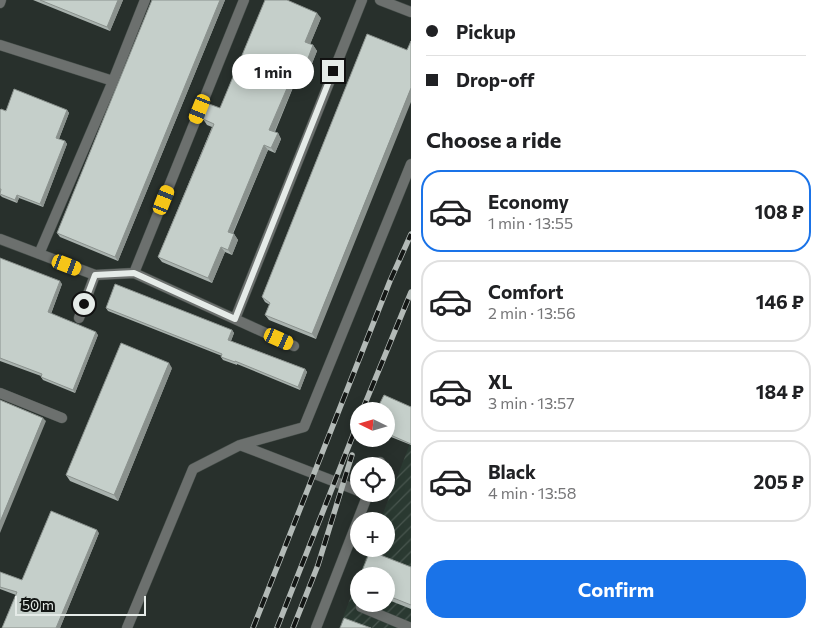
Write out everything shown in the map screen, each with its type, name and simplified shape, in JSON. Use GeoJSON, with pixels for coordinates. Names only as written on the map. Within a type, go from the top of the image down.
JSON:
{"type":"FeatureCollection","features":[{"type":"Feature","properties":{"kind":"lane"},"geometry":{"type":"LineString","coordinates":[[39,254],[113,81],[145,0]]}},
{"type":"Feature","properties":{"kind":"lane"},"geometry":{"type":"LineString","coordinates":[[134,273],[244,0]]}},
{"type":"Feature","properties":{"kind":"lane"},"geometry":{"type":"LineString","coordinates":[[235,319],[362,0]]}},
{"type":"Feature","properties":{"kind":"lane"},"geometry":{"type":"LineString","coordinates":[[380,0],[411,12]]}},
{"type":"Feature","properties":{"kind":"lane"},"geometry":{"type":"LineString","coordinates":[[0,45],[113,81]]}},
{"type":"Feature","properties":{"kind":"lane"},"geometry":{"type":"LineString","coordinates":[[127,628],[193,469],[240,445],[304,427],[411,164]]}},
{"type":"Feature","properties":{"kind":"lane"},"geometry":{"type":"LineString","coordinates":[[0,239],[95,275],[134,273],[294,346]]}},
{"type":"Feature","properties":{"kind":"lane"},"geometry":{"type":"LineString","coordinates":[[79,318],[95,275]]}},
{"type":"Feature","properties":{"kind":"lane"},"geometry":{"type":"LineString","coordinates":[[0,394],[62,418]]}},
{"type":"Feature","properties":{"kind":"lane"},"geometry":{"type":"LineString","coordinates":[[240,445],[350,488]]}},
{"type":"Feature","properties":{"kind":"lane"},"geometry":{"type":"LineString","coordinates":[[316,628],[364,502]]}},
{"type":"Feature","properties":{"kind":"lane"},"geometry":{"type":"LineString","coordinates":[[373,612],[411,628]]}},
{"type":"Feature","properties":{"kind":"shaded area"},"geometry":{"type":"Polygon","coordinates":[[[411,441],[411,628],[339,628],[350,599],[350,612],[395,612],[395,567],[362,567],[366,557],[395,557],[395,512],[383,512],[387,502],[395,502],[395,482],[411,441]]]}},
{"type":"Feature","properties":{"kind":"building"},"geometry":{"type":"Polygon","coordinates":[[[40,0],[118,0],[107,27],[40,0]]]}},
{"type":"Feature","properties":{"kind":"building"},"geometry":{"type":"Polygon","coordinates":[[[152,0],[220,0],[115,257],[57,233],[152,0]]]}},
{"type":"Feature","properties":{"kind":"building"},"geometry":{"type":"Polygon","coordinates":[[[265,0],[287,0],[317,13],[305,42],[313,45],[307,61],[300,58],[269,130],[278,133],[271,148],[264,145],[228,232],[234,234],[228,250],[221,247],[208,278],[158,257],[214,124],[203,119],[209,104],[220,108],[265,0]]]}},
{"type":"Feature","properties":{"kind":"building"},"geometry":{"type":"Polygon","coordinates":[[[367,34],[407,50],[411,41],[411,88],[312,334],[265,315],[270,303],[262,297],[367,34]]]}},
{"type":"Feature","properties":{"kind":"building"},"geometry":{"type":"Polygon","coordinates":[[[14,89],[67,110],[56,138],[65,141],[40,204],[17,195],[15,200],[0,194],[0,110],[6,111],[14,89]]]}},
{"type":"Feature","properties":{"kind":"building"},"geometry":{"type":"Polygon","coordinates":[[[0,258],[60,281],[48,312],[96,332],[73,390],[41,377],[42,374],[0,358],[0,258]]]}},
{"type":"Feature","properties":{"kind":"building"},"geometry":{"type":"Polygon","coordinates":[[[115,284],[232,330],[228,340],[305,369],[298,387],[221,357],[222,354],[106,308],[115,284]]]}},
{"type":"Feature","properties":{"kind":"building"},"geometry":{"type":"Polygon","coordinates":[[[121,343],[169,363],[114,495],[66,475],[121,343]]]}},
{"type":"Feature","properties":{"kind":"building"},"geometry":{"type":"Polygon","coordinates":[[[384,395],[411,407],[411,444],[395,437],[395,402],[380,402],[384,395]]]}},
{"type":"Feature","properties":{"kind":"building"},"geometry":{"type":"Polygon","coordinates":[[[0,400],[43,418],[0,522],[0,400]]]}},
{"type":"Feature","properties":{"kind":"building"},"geometry":{"type":"Polygon","coordinates":[[[51,511],[97,530],[56,628],[2,628],[17,592],[0,587],[0,572],[22,580],[51,511]]]}},
{"type":"Feature","properties":{"kind":"building"},"geometry":{"type":"Polygon","coordinates":[[[368,557],[385,557],[411,567],[411,605],[395,599],[395,567],[364,567],[368,557]]]}},
{"type":"Feature","properties":{"kind":"building"},"geometry":{"type":"Polygon","coordinates":[[[344,618],[371,628],[340,628],[344,618]]]}},
{"type":"Feature","properties":{"kind":"railway"},"geometry":{"type":"LineString","coordinates":[[253,628],[390,281],[411,234]]}},
{"type":"Feature","properties":{"kind":"railway"},"geometry":{"type":"LineString","coordinates":[[366,402],[411,292]]}},
{"type":"Feature","properties":{"kind":"railway"},"geometry":{"type":"LineString","coordinates":[[277,628],[350,443]]}},
{"type":"Feature","properties":{"kind":"railway"},"geometry":{"type":"LineString","coordinates":[[293,628],[318,565],[352,455]]}},
{"type":"Feature","properties":{"kind":"route"},"geometry":{"type":"LineString","coordinates":[[84,304],[95,275],[134,273],[235,319],[333,71]]}}]}
